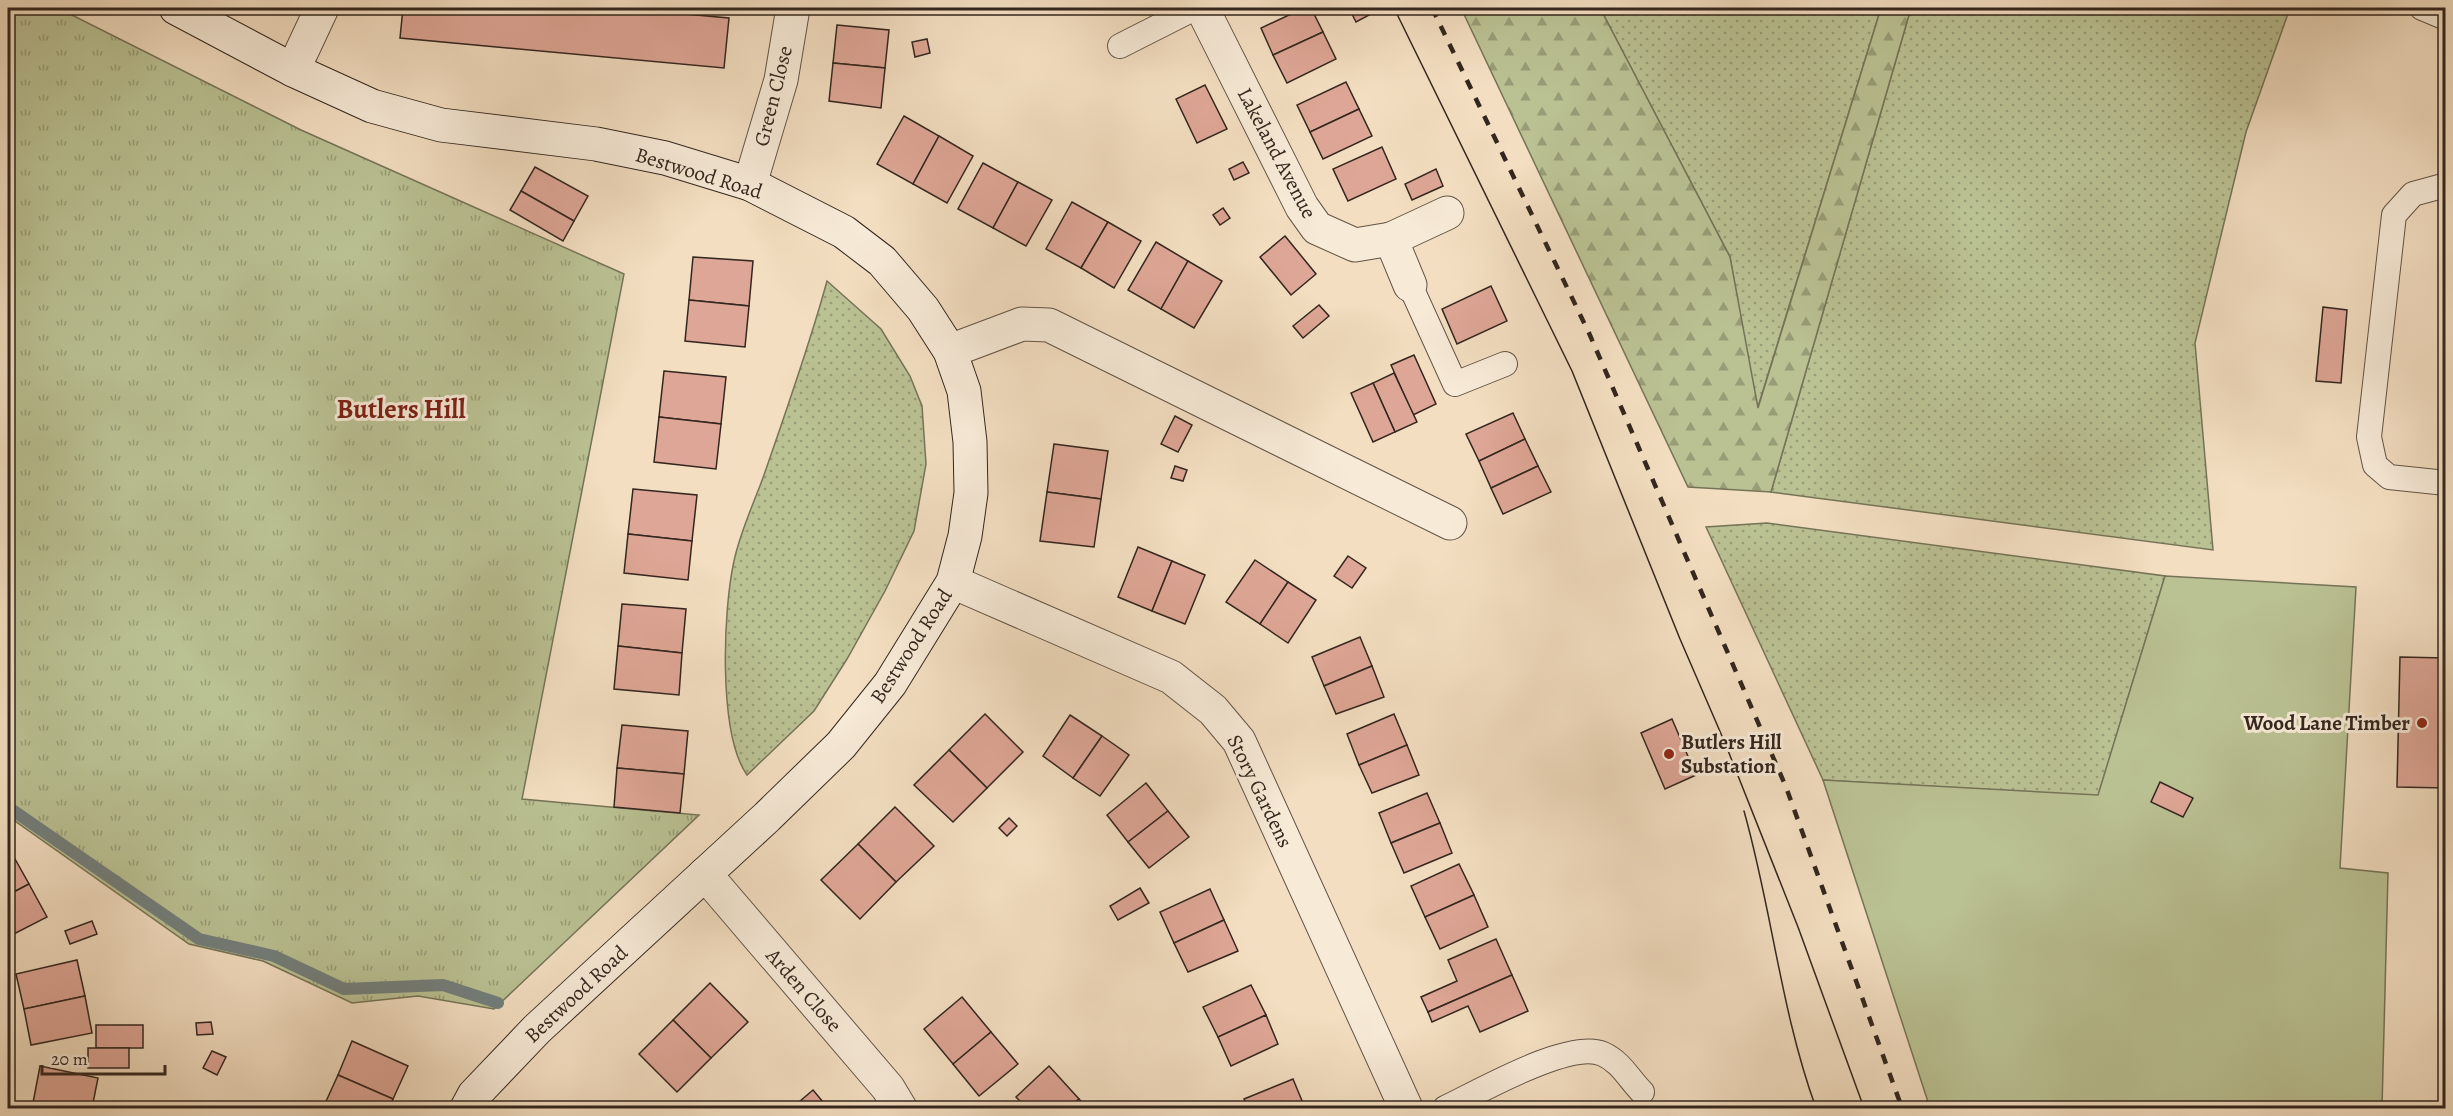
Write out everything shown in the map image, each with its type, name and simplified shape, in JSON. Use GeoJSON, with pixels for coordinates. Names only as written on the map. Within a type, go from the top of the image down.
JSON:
{"type":"FeatureCollection","features":[{"type":"Feature","properties":{"kind":"street","name":"Bestwood Road"},"geometry":{"type":"LineString","coordinates":[[176,8],[293,70],[372,106],[441,125],[596,144],[665,158],[750,184],[844,232],[882,261],[923,309],[950,351],[964,391],[970,441],[971,493],[965,536],[953,582],[890,684],[841,745],[537,1029],[474,1095],[467,1108]]}},
{"type":"Feature","properties":{"kind":"street"},"geometry":{"type":"LineString","coordinates":[[293,70],[322,8]]}},
{"type":"Feature","properties":{"kind":"street","name":"Green Close"},"geometry":{"type":"LineString","coordinates":[[750,184],[781,80],[793,8]]}},
{"type":"Feature","properties":{"kind":"street","name":"Lakeland Avenue"},"geometry":{"type":"LineString","coordinates":[[1202,8],[1302,207],[1317,228],[1355,245],[1391,239],[1447,213]]}},
{"type":"Feature","properties":{"kind":"street"},"geometry":{"type":"LineString","coordinates":[[1391,239],[1410,285]]}},
{"type":"Feature","properties":{"kind":"street"},"geometry":{"type":"LineString","coordinates":[[950,351],[1022,324],[1049,325],[1450,523]]}},
{"type":"Feature","properties":{"kind":"street","name":"Story Gardens"},"geometry":{"type":"LineString","coordinates":[[953,582],[1171,677],[1213,710],[1239,741],[1406,1108]]}},
{"type":"Feature","properties":{"kind":"street","name":"Arden Close"},"geometry":{"type":"LineString","coordinates":[[705,874],[888,1088],[900,1108]]}},
{"type":"Feature","properties":{"kind":"lane"},"geometry":{"type":"LineString","coordinates":[[1120,46],[1195,8]]}},
{"type":"Feature","properties":{"kind":"lane"},"geometry":{"type":"LineString","coordinates":[[2422,8],[2445,18]]}},
{"type":"Feature","properties":{"kind":"lane"},"geometry":{"type":"LineString","coordinates":[[2445,185],[2413,194],[2394,215],[2369,437],[2375,465],[2389,477],[2445,483]]}},
{"type":"Feature","properties":{"kind":"lane"},"geometry":{"type":"LineString","coordinates":[[1410,285],[1455,384],[1505,364]]}},
{"type":"Feature","properties":{"kind":"lane"},"geometry":{"type":"LineString","coordinates":[[1445,1108],[1544,1060],[1579,1053],[1602,1053],[1621,1065],[1642,1092]]}},
{"type":"Feature","properties":{"kind":"green space"},"geometry":{"type":"Polygon","coordinates":[[[8,8],[58,8],[301,130],[624,274],[522,799],[699,815],[494,1009],[418,996],[352,1003],[263,961],[189,944],[8,816],[8,8]]]}},
{"type":"Feature","properties":{"kind":"green space"},"geometry":{"type":"Polygon","coordinates":[[[1461,8],[1600,8],[1730,257],[1758,408],[1881,8],[1911,8],[1771,492],[1688,487],[1461,8]]]}},
{"type":"Feature","properties":{"kind":"green space"},"geometry":{"type":"Polygon","coordinates":[[[1600,8],[1881,8],[1757,410],[1730,257],[1600,8]]]}},
{"type":"Feature","properties":{"kind":"green space"},"geometry":{"type":"Polygon","coordinates":[[[1911,8],[2290,8],[2246,132],[2195,343],[2213,550],[1771,492],[1911,8]]]}},
{"type":"Feature","properties":{"kind":"green space"},"geometry":{"type":"Polygon","coordinates":[[[827,281],[881,329],[910,376],[922,406],[926,464],[914,531],[885,591],[847,659],[814,711],[747,775],[738,756],[731,731],[727,702],[726,639],[730,583],[740,539],[789,403],[827,281]]]}},
{"type":"Feature","properties":{"kind":"green space"},"geometry":{"type":"Polygon","coordinates":[[[1767,523],[2165,576],[2098,796],[1823,780],[1706,527],[1767,523]]]}},
{"type":"Feature","properties":{"kind":"green space"},"geometry":{"type":"Polygon","coordinates":[[[2165,576],[2356,587],[2340,868],[2388,873],[2382,1108],[1930,1108],[1823,780],[2098,795],[2165,576]]]}},
{"type":"Feature","properties":{"kind":"building"},"geometry":{"type":"Polygon","coordinates":[[[403,8],[618,8],[729,18],[724,68],[400,38],[403,8]]]}},
{"type":"Feature","properties":{"kind":"building"},"geometry":{"type":"Polygon","coordinates":[[[1304,8],[1311,8],[1323,32],[1273,55],[1261,28],[1304,8]]]}},
{"type":"Feature","properties":{"kind":"building"},"geometry":{"type":"Polygon","coordinates":[[[1349,8],[1367,8],[1371,14],[1356,22],[1349,8]]]}},
{"type":"Feature","properties":{"kind":"building"},"geometry":{"type":"Polygon","coordinates":[[[837,25],[889,30],[885,68],[833,63],[837,25]]]}},
{"type":"Feature","properties":{"kind":"building"},"geometry":{"type":"Polygon","coordinates":[[[1323,32],[1336,59],[1287,83],[1273,55],[1323,32]]]}},
{"type":"Feature","properties":{"kind":"building"},"geometry":{"type":"Polygon","coordinates":[[[927,39],[930,53],[915,57],[912,42],[927,39]]]}},
{"type":"Feature","properties":{"kind":"building"},"geometry":{"type":"Polygon","coordinates":[[[833,63],[885,68],[881,108],[829,101],[833,63]]]}},
{"type":"Feature","properties":{"kind":"building"},"geometry":{"type":"Polygon","coordinates":[[[1346,82],[1359,109],[1310,132],[1297,105],[1346,82]]]}},
{"type":"Feature","properties":{"kind":"building"},"geometry":{"type":"Polygon","coordinates":[[[1205,85],[1227,129],[1197,143],[1176,99],[1205,85]]]}},
{"type":"Feature","properties":{"kind":"building"},"geometry":{"type":"Polygon","coordinates":[[[1359,109],[1372,136],[1323,159],[1310,132],[1359,109]]]}},
{"type":"Feature","properties":{"kind":"building"},"geometry":{"type":"Polygon","coordinates":[[[904,116],[939,136],[913,184],[877,164],[904,116]]]}},
{"type":"Feature","properties":{"kind":"building"},"geometry":{"type":"Polygon","coordinates":[[[939,136],[973,156],[947,203],[913,184],[939,136]]]}},
{"type":"Feature","properties":{"kind":"building"},"geometry":{"type":"Polygon","coordinates":[[[1382,147],[1396,179],[1348,201],[1333,169],[1382,147]]]}},
{"type":"Feature","properties":{"kind":"building"},"geometry":{"type":"Polygon","coordinates":[[[1243,162],[1249,173],[1234,180],[1229,169],[1243,162]]]}},
{"type":"Feature","properties":{"kind":"building"},"geometry":{"type":"Polygon","coordinates":[[[983,163],[1018,182],[993,228],[958,209],[983,163]]]}},
{"type":"Feature","properties":{"kind":"building"},"geometry":{"type":"Polygon","coordinates":[[[535,167],[588,196],[574,221],[521,191],[535,167]]]}},
{"type":"Feature","properties":{"kind":"building"},"geometry":{"type":"Polygon","coordinates":[[[1436,169],[1443,186],[1412,200],[1405,184],[1436,169]]]}},
{"type":"Feature","properties":{"kind":"building"},"geometry":{"type":"Polygon","coordinates":[[[1018,182],[1052,200],[1026,246],[993,228],[1018,182]]]}},
{"type":"Feature","properties":{"kind":"building"},"geometry":{"type":"Polygon","coordinates":[[[521,191],[574,221],[563,241],[510,210],[521,191]]]}},
{"type":"Feature","properties":{"kind":"building"},"geometry":{"type":"Polygon","coordinates":[[[1072,202],[1108,222],[1081,268],[1046,249],[1072,202]]]}},
{"type":"Feature","properties":{"kind":"building"},"geometry":{"type":"Polygon","coordinates":[[[1223,208],[1230,218],[1220,225],[1213,215],[1223,208]]]}},
{"type":"Feature","properties":{"kind":"building"},"geometry":{"type":"Polygon","coordinates":[[[1108,222],[1141,241],[1114,288],[1081,268],[1108,222]]]}},
{"type":"Feature","properties":{"kind":"building"},"geometry":{"type":"Polygon","coordinates":[[[1285,236],[1316,274],[1291,295],[1260,257],[1285,236]]]}},
{"type":"Feature","properties":{"kind":"building"},"geometry":{"type":"Polygon","coordinates":[[[1156,242],[1188,261],[1161,309],[1128,290],[1156,242]]]}},
{"type":"Feature","properties":{"kind":"building"},"geometry":{"type":"Polygon","coordinates":[[[693,257],[753,261],[749,306],[689,300],[693,257]]]}},
{"type":"Feature","properties":{"kind":"building"},"geometry":{"type":"Polygon","coordinates":[[[1188,261],[1222,281],[1194,328],[1161,309],[1188,261]]]}},
{"type":"Feature","properties":{"kind":"building"},"geometry":{"type":"Polygon","coordinates":[[[1491,286],[1507,321],[1457,344],[1442,309],[1491,286]]]}},
{"type":"Feature","properties":{"kind":"building"},"geometry":{"type":"Polygon","coordinates":[[[689,300],[749,306],[745,347],[685,341],[689,300]]]}},
{"type":"Feature","properties":{"kind":"building"},"geometry":{"type":"Polygon","coordinates":[[[1319,305],[1329,316],[1303,338],[1293,326],[1319,305]]]}},
{"type":"Feature","properties":{"kind":"building"},"geometry":{"type":"Polygon","coordinates":[[[2323,307],[2347,310],[2341,383],[2316,381],[2323,307]]]}},
{"type":"Feature","properties":{"kind":"building"},"geometry":{"type":"Polygon","coordinates":[[[1414,355],[1436,404],[1413,415],[1391,365],[1414,355]]]}},
{"type":"Feature","properties":{"kind":"building"},"geometry":{"type":"Polygon","coordinates":[[[664,371],[726,377],[721,424],[659,417],[664,371]]]}},
{"type":"Feature","properties":{"kind":"building"},"geometry":{"type":"Polygon","coordinates":[[[1394,373],[1417,422],[1395,432],[1373,383],[1394,373]]]}},
{"type":"Feature","properties":{"kind":"building"},"geometry":{"type":"Polygon","coordinates":[[[1373,383],[1395,432],[1373,442],[1351,393],[1373,383]]]}},
{"type":"Feature","properties":{"kind":"building"},"geometry":{"type":"Polygon","coordinates":[[[1513,413],[1525,439],[1479,461],[1466,434],[1513,413]]]}},
{"type":"Feature","properties":{"kind":"building"},"geometry":{"type":"Polygon","coordinates":[[[1175,416],[1192,425],[1178,452],[1161,444],[1175,416]]]}},
{"type":"Feature","properties":{"kind":"building"},"geometry":{"type":"Polygon","coordinates":[[[659,417],[721,424],[716,469],[654,462],[659,417]]]}},
{"type":"Feature","properties":{"kind":"building"},"geometry":{"type":"Polygon","coordinates":[[[1525,439],[1538,466],[1491,488],[1479,461],[1525,439]]]}},
{"type":"Feature","properties":{"kind":"building"},"geometry":{"type":"Polygon","coordinates":[[[1054,444],[1108,451],[1101,499],[1047,492],[1054,444]]]}},
{"type":"Feature","properties":{"kind":"building"},"geometry":{"type":"Polygon","coordinates":[[[1175,466],[1187,470],[1183,481],[1171,478],[1175,466]]]}},
{"type":"Feature","properties":{"kind":"building"},"geometry":{"type":"Polygon","coordinates":[[[1538,466],[1551,492],[1503,514],[1491,488],[1538,466]]]}},
{"type":"Feature","properties":{"kind":"building"},"geometry":{"type":"Polygon","coordinates":[[[633,489],[697,495],[692,541],[628,534],[633,489]]]}},
{"type":"Feature","properties":{"kind":"building"},"geometry":{"type":"Polygon","coordinates":[[[1047,492],[1101,499],[1094,547],[1040,541],[1047,492]]]}},
{"type":"Feature","properties":{"kind":"building"},"geometry":{"type":"Polygon","coordinates":[[[628,534],[692,541],[688,580],[624,573],[628,534]]]}},
{"type":"Feature","properties":{"kind":"building"},"geometry":{"type":"Polygon","coordinates":[[[1138,547],[1172,561],[1152,611],[1118,597],[1138,547]]]}},
{"type":"Feature","properties":{"kind":"building"},"geometry":{"type":"Polygon","coordinates":[[[1348,556],[1366,568],[1352,588],[1334,576],[1348,556]]]}},
{"type":"Feature","properties":{"kind":"building"},"geometry":{"type":"Polygon","coordinates":[[[1255,560],[1288,582],[1260,624],[1226,602],[1255,560]]]}},
{"type":"Feature","properties":{"kind":"building"},"geometry":{"type":"Polygon","coordinates":[[[1172,561],[1205,575],[1185,624],[1152,611],[1172,561]]]}},
{"type":"Feature","properties":{"kind":"building"},"geometry":{"type":"Polygon","coordinates":[[[1288,582],[1316,600],[1288,643],[1260,624],[1288,582]]]}},
{"type":"Feature","properties":{"kind":"building"},"geometry":{"type":"Polygon","coordinates":[[[622,604],[686,609],[682,653],[618,646],[622,604]]]}},
{"type":"Feature","properties":{"kind":"building"},"geometry":{"type":"Polygon","coordinates":[[[1360,637],[1372,666],[1324,686],[1312,657],[1360,637]]]}},
{"type":"Feature","properties":{"kind":"building"},"geometry":{"type":"Polygon","coordinates":[[[618,646],[682,653],[679,695],[614,689],[618,646]]]}},
{"type":"Feature","properties":{"kind":"building","name":"Wood Lane Timber"},"geometry":{"type":"Polygon","coordinates":[[[2400,657],[2446,658],[2446,788],[2397,787],[2400,657]]]}},
{"type":"Feature","properties":{"kind":"building"},"geometry":{"type":"Polygon","coordinates":[[[1372,666],[1384,697],[1336,714],[1324,686],[1372,666]]]}},
{"type":"Feature","properties":{"kind":"building"},"geometry":{"type":"Polygon","coordinates":[[[985,714],[1023,752],[987,788],[949,750],[985,714]]]}},
{"type":"Feature","properties":{"kind":"building"},"geometry":{"type":"Polygon","coordinates":[[[1394,714],[1407,745],[1359,765],[1347,734],[1394,714]]]}},
{"type":"Feature","properties":{"kind":"building"},"geometry":{"type":"Polygon","coordinates":[[[1070,715],[1102,736],[1073,778],[1043,756],[1070,715]]]}},
{"type":"Feature","properties":{"kind":"building","name":"Butlers Hill Substation"},"geometry":{"type":"Polygon","coordinates":[[[1672,719],[1696,775],[1665,789],[1641,733],[1672,719]]]}},
{"type":"Feature","properties":{"kind":"building"},"geometry":{"type":"Polygon","coordinates":[[[622,725],[688,731],[684,774],[617,768],[622,725]]]}},
{"type":"Feature","properties":{"kind":"building"},"geometry":{"type":"Polygon","coordinates":[[[1102,736],[1129,755],[1100,796],[1073,778],[1102,736]]]}},
{"type":"Feature","properties":{"kind":"building"},"geometry":{"type":"Polygon","coordinates":[[[1407,745],[1419,775],[1372,793],[1359,765],[1407,745]]]}},
{"type":"Feature","properties":{"kind":"building"},"geometry":{"type":"Polygon","coordinates":[[[949,750],[987,788],[953,822],[914,785],[949,750]]]}},
{"type":"Feature","properties":{"kind":"building"},"geometry":{"type":"Polygon","coordinates":[[[617,768],[684,774],[680,813],[614,807],[617,768]]]}},
{"type":"Feature","properties":{"kind":"building"},"geometry":{"type":"Polygon","coordinates":[[[2160,782],[2193,798],[2183,817],[2151,802],[2160,782]]]}},
{"type":"Feature","properties":{"kind":"building"},"geometry":{"type":"Polygon","coordinates":[[[1146,783],[1168,811],[1128,842],[1107,815],[1146,783]]]}},
{"type":"Feature","properties":{"kind":"building"},"geometry":{"type":"Polygon","coordinates":[[[1427,793],[1440,823],[1391,843],[1379,813],[1427,793]]]}},
{"type":"Feature","properties":{"kind":"building"},"geometry":{"type":"Polygon","coordinates":[[[895,807],[934,846],[896,882],[858,844],[895,807]]]}},
{"type":"Feature","properties":{"kind":"building"},"geometry":{"type":"Polygon","coordinates":[[[1168,811],[1189,837],[1149,868],[1128,842],[1168,811]]]}},
{"type":"Feature","properties":{"kind":"building"},"geometry":{"type":"Polygon","coordinates":[[[1009,818],[1017,826],[1007,836],[999,828],[1009,818]]]}},
{"type":"Feature","properties":{"kind":"building"},"geometry":{"type":"Polygon","coordinates":[[[1440,823],[1452,853],[1404,873],[1391,843],[1440,823]]]}},
{"type":"Feature","properties":{"kind":"building"},"geometry":{"type":"Polygon","coordinates":[[[858,844],[896,882],[860,919],[821,880],[858,844]]]}},
{"type":"Feature","properties":{"kind":"building"},"geometry":{"type":"Polygon","coordinates":[[[10,850],[29,884],[8,895],[8,851],[10,850]]]}},
{"type":"Feature","properties":{"kind":"building"},"geometry":{"type":"Polygon","coordinates":[[[1459,864],[1474,895],[1425,917],[1411,886],[1459,864]]]}},
{"type":"Feature","properties":{"kind":"building"},"geometry":{"type":"Polygon","coordinates":[[[29,884],[47,917],[8,937],[8,895],[29,884]]]}},
{"type":"Feature","properties":{"kind":"building"},"geometry":{"type":"Polygon","coordinates":[[[1140,888],[1149,903],[1118,920],[1110,906],[1140,888]]]}},
{"type":"Feature","properties":{"kind":"building"},"geometry":{"type":"Polygon","coordinates":[[[1210,889],[1224,920],[1174,943],[1160,912],[1210,889]]]}},
{"type":"Feature","properties":{"kind":"building"},"geometry":{"type":"Polygon","coordinates":[[[1474,895],[1488,927],[1440,949],[1425,917],[1474,895]]]}},
{"type":"Feature","properties":{"kind":"building"},"geometry":{"type":"Polygon","coordinates":[[[1224,920],[1238,951],[1188,972],[1174,943],[1224,920]]]}},
{"type":"Feature","properties":{"kind":"building"},"geometry":{"type":"Polygon","coordinates":[[[92,921],[97,934],[70,944],[65,931],[92,921]]]}},
{"type":"Feature","properties":{"kind":"building"},"geometry":{"type":"Polygon","coordinates":[[[1496,939],[1512,975],[1428,1012],[1421,997],[1457,981],[1448,960],[1496,939]]]}},
{"type":"Feature","properties":{"kind":"building"},"geometry":{"type":"Polygon","coordinates":[[[77,960],[85,996],[24,1009],[16,974],[77,960]]]}},
{"type":"Feature","properties":{"kind":"building"},"geometry":{"type":"Polygon","coordinates":[[[1512,975],[1528,1011],[1480,1032],[1468,1006],[1432,1022],[1428,1012],[1512,975]]]}},
{"type":"Feature","properties":{"kind":"building"},"geometry":{"type":"Polygon","coordinates":[[[710,983],[748,1022],[711,1058],[673,1020],[710,983]]]}},
{"type":"Feature","properties":{"kind":"building"},"geometry":{"type":"Polygon","coordinates":[[[1251,985],[1266,1015],[1218,1037],[1203,1007],[1251,985]]]}},
{"type":"Feature","properties":{"kind":"building"},"geometry":{"type":"Polygon","coordinates":[[[85,996],[92,1033],[31,1045],[24,1009],[85,996]]]}},
{"type":"Feature","properties":{"kind":"building"},"geometry":{"type":"Polygon","coordinates":[[[962,997],[991,1032],[953,1064],[924,1029],[962,997]]]}},
{"type":"Feature","properties":{"kind":"building"},"geometry":{"type":"Polygon","coordinates":[[[1266,1015],[1278,1044],[1231,1066],[1218,1037],[1266,1015]]]}},
{"type":"Feature","properties":{"kind":"building"},"geometry":{"type":"Polygon","coordinates":[[[673,1020],[711,1058],[677,1092],[639,1054],[673,1020]]]}},
{"type":"Feature","properties":{"kind":"building"},"geometry":{"type":"Polygon","coordinates":[[[211,1022],[213,1034],[197,1035],[196,1023],[211,1022]]]}},
{"type":"Feature","properties":{"kind":"building"},"geometry":{"type":"Polygon","coordinates":[[[96,1025],[143,1025],[143,1048],[96,1048],[96,1025]]]}},
{"type":"Feature","properties":{"kind":"building"},"geometry":{"type":"Polygon","coordinates":[[[991,1032],[1018,1064],[979,1096],[953,1064],[991,1032]]]}},
{"type":"Feature","properties":{"kind":"building"},"geometry":{"type":"Polygon","coordinates":[[[352,1041],[408,1066],[393,1099],[338,1075],[352,1041]]]}},
{"type":"Feature","properties":{"kind":"building"},"geometry":{"type":"Polygon","coordinates":[[[88,1048],[129,1048],[129,1068],[88,1068],[88,1048]]]}},
{"type":"Feature","properties":{"kind":"building"},"geometry":{"type":"Polygon","coordinates":[[[212,1051],[226,1057],[217,1075],[203,1068],[212,1051]]]}},
{"type":"Feature","properties":{"kind":"building"},"geometry":{"type":"Polygon","coordinates":[[[40,1066],[98,1078],[92,1108],[63,1108],[33,1103],[40,1066]]]}},
{"type":"Feature","properties":{"kind":"building"},"geometry":{"type":"Polygon","coordinates":[[[1049,1066],[1079,1099],[1068,1108],[1026,1108],[1016,1097],[1049,1066]]]}},
{"type":"Feature","properties":{"kind":"building"},"geometry":{"type":"Polygon","coordinates":[[[338,1075],[393,1099],[389,1108],[323,1108],[338,1075]]]}},
{"type":"Feature","properties":{"kind":"building"},"geometry":{"type":"Polygon","coordinates":[[[1293,1079],[1305,1108],[1248,1108],[1244,1099],[1293,1079]]]}},
{"type":"Feature","properties":{"kind":"building"},"geometry":{"type":"Polygon","coordinates":[[[813,1090],[828,1108],[792,1108],[813,1090]]]}},
{"type":"Feature","properties":{"kind":"building"},"geometry":{"type":"Polygon","coordinates":[[[1079,1099],[1088,1108],[1068,1108],[1079,1099]]]}},
{"type":"Feature","properties":{"kind":"building"},"geometry":{"type":"Polygon","coordinates":[[[33,1103],[63,1108],[32,1108],[33,1103]]]}},
{"type":"Feature","properties":{"kind":"waterway"},"geometry":{"type":"LineString","coordinates":[[8,807],[199,939],[274,956],[344,989],[443,985],[498,1003]]}},
{"type":"Feature","properties":{"kind":"tram line"},"geometry":{"type":"LineString","coordinates":[[1394,8],[1572,371],[1798,927],[1864,1108]]}},
{"type":"Feature","properties":{"kind":"tram line"},"geometry":{"type":"LineString","coordinates":[[1744,811],[1754,848],[1785,998],[1816,1108]]}},
{"type":"Feature","properties":{"kind":"railway"},"geometry":{"type":"LineString","coordinates":[[1432,8],[1589,333],[1786,787],[1902,1108]]}},
{"type":"Feature","properties":{"kind":"place","name":"Wood Lane Timber"},"geometry":{"type":"Point","coordinates":[2422,723]}},
{"type":"Feature","properties":{"kind":"place","name":"Butlers Hill Substation"},"geometry":{"type":"Point","coordinates":[1669,754]}},
{"type":"Feature","properties":{"kind":"district","name":"Butlers Hill"},"geometry":{"type":"Point","coordinates":[401,409]}}]}
